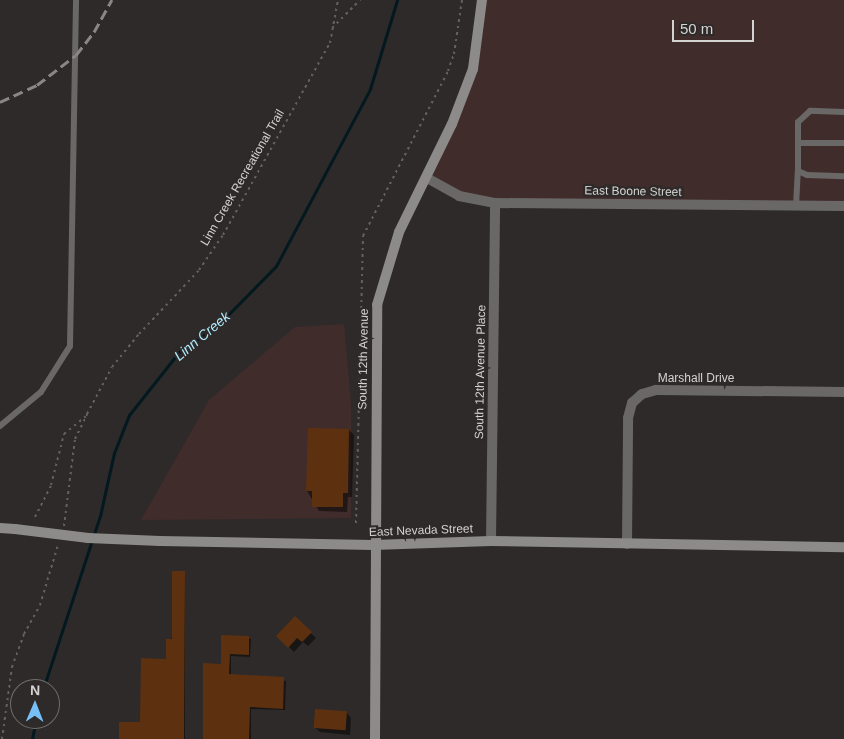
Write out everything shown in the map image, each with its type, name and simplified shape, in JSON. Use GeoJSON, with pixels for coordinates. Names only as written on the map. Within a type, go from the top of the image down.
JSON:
{"type":"FeatureCollection","features":[{"type":"Feature","properties":{"kind":"main road","name":"South 12th Avenue"},"geometry":{"type":"LineString","coordinates":[[375,739],[373,545],[377,305],[399,232],[426,178],[473,69],[482,0]]}},
{"type":"Feature","properties":{"kind":"main road","name":"East Nevada Street"},"geometry":{"type":"LineString","coordinates":[[0,528],[88,538],[160,541],[373,545],[491,541],[844,547]]}},
{"type":"Feature","properties":{"kind":"street","name":"East Boone Street"},"geometry":{"type":"LineString","coordinates":[[426,178],[459,196],[495,203],[844,206]]}},
{"type":"Feature","properties":{"kind":"street","name":"South 12th Avenue Place"},"geometry":{"type":"LineString","coordinates":[[491,541],[495,203]]}},
{"type":"Feature","properties":{"kind":"street","name":"Marshall Drive"},"geometry":{"type":"LineString","coordinates":[[627,544],[628,418],[632,403],[642,394],[656,390],[844,392]]}},
{"type":"Feature","properties":{"kind":"lane"},"geometry":{"type":"LineString","coordinates":[[0,426],[40,392],[70,346],[76,0]]}},
{"type":"Feature","properties":{"kind":"lane"},"geometry":{"type":"LineString","coordinates":[[796,206],[798,122],[810,111],[844,112]]}},
{"type":"Feature","properties":{"kind":"lane"},"geometry":{"type":"LineString","coordinates":[[798,143],[844,143]]}},
{"type":"Feature","properties":{"kind":"lane"},"geometry":{"type":"LineString","coordinates":[[798,171],[806,175],[844,176]]}},
{"type":"Feature","properties":{"kind":"path","name":"Linn Creek Recreational Trail"},"geometry":{"type":"LineString","coordinates":[[63,529],[75,439],[86,416],[112,367],[138,334],[199,270],[224,235],[330,43],[338,0]]}},
{"type":"Feature","properties":{"kind":"path"},"geometry":{"type":"LineString","coordinates":[[332,28],[360,0]]}},
{"type":"Feature","properties":{"kind":"path"},"geometry":{"type":"LineString","coordinates":[[34,517],[51,485],[64,434],[86,416]]}},
{"type":"Feature","properties":{"kind":"path"},"geometry":{"type":"LineString","coordinates":[[2,739],[12,667],[24,634],[40,606],[60,538]]}},
{"type":"Feature","properties":{"kind":"shaded area"},"geometry":{"type":"Polygon","coordinates":[[[482,0],[844,0],[844,206],[495,203],[459,196],[427,178],[473,69],[482,0]]]}},
{"type":"Feature","properties":{"kind":"shaded area"},"geometry":{"type":"Polygon","coordinates":[[[344,324],[351,403],[351,518],[141,520],[209,400],[295,327],[344,324]]]}},
{"type":"Feature","properties":{"kind":"building"},"geometry":{"type":"Polygon","coordinates":[[[308,428],[349,429],[348,493],[343,493],[343,507],[312,507],[312,491],[306,491],[308,428]]]}},
{"type":"Feature","properties":{"kind":"building"},"geometry":{"type":"Polygon","coordinates":[[[172,571],[185,571],[184,739],[119,739],[119,722],[140,722],[141,658],[166,659],[166,639],[172,639],[172,571]]]}},
{"type":"Feature","properties":{"kind":"building"},"geometry":{"type":"Polygon","coordinates":[[[295,616],[312,632],[302,642],[297,638],[288,648],[276,636],[295,616]]]}},
{"type":"Feature","properties":{"kind":"building"},"geometry":{"type":"Polygon","coordinates":[[[221,635],[249,636],[249,655],[230,654],[229,674],[284,677],[283,709],[250,707],[249,739],[203,739],[203,663],[221,664],[221,635]]]}},
{"type":"Feature","properties":{"kind":"building"},"geometry":{"type":"Polygon","coordinates":[[[315,709],[347,711],[346,730],[314,728],[315,709]]]}},
{"type":"Feature","properties":{"kind":"waterway","name":"Linn Creek"},"geometry":{"type":"LineString","coordinates":[[46,679],[100,516],[114,453],[129,415],[179,352],[217,326],[276,266],[370,89],[397,0]]}},
{"type":"Feature","properties":{"kind":"waterway","name":"Linn Creek"},"geometry":{"type":"LineString","coordinates":[[32,739],[34,729]]}},
{"type":"Feature","properties":{"kind":"railway"},"geometry":{"type":"LineString","coordinates":[[0,102],[37,85],[76,55],[94,32],[112,0]]}}]}
